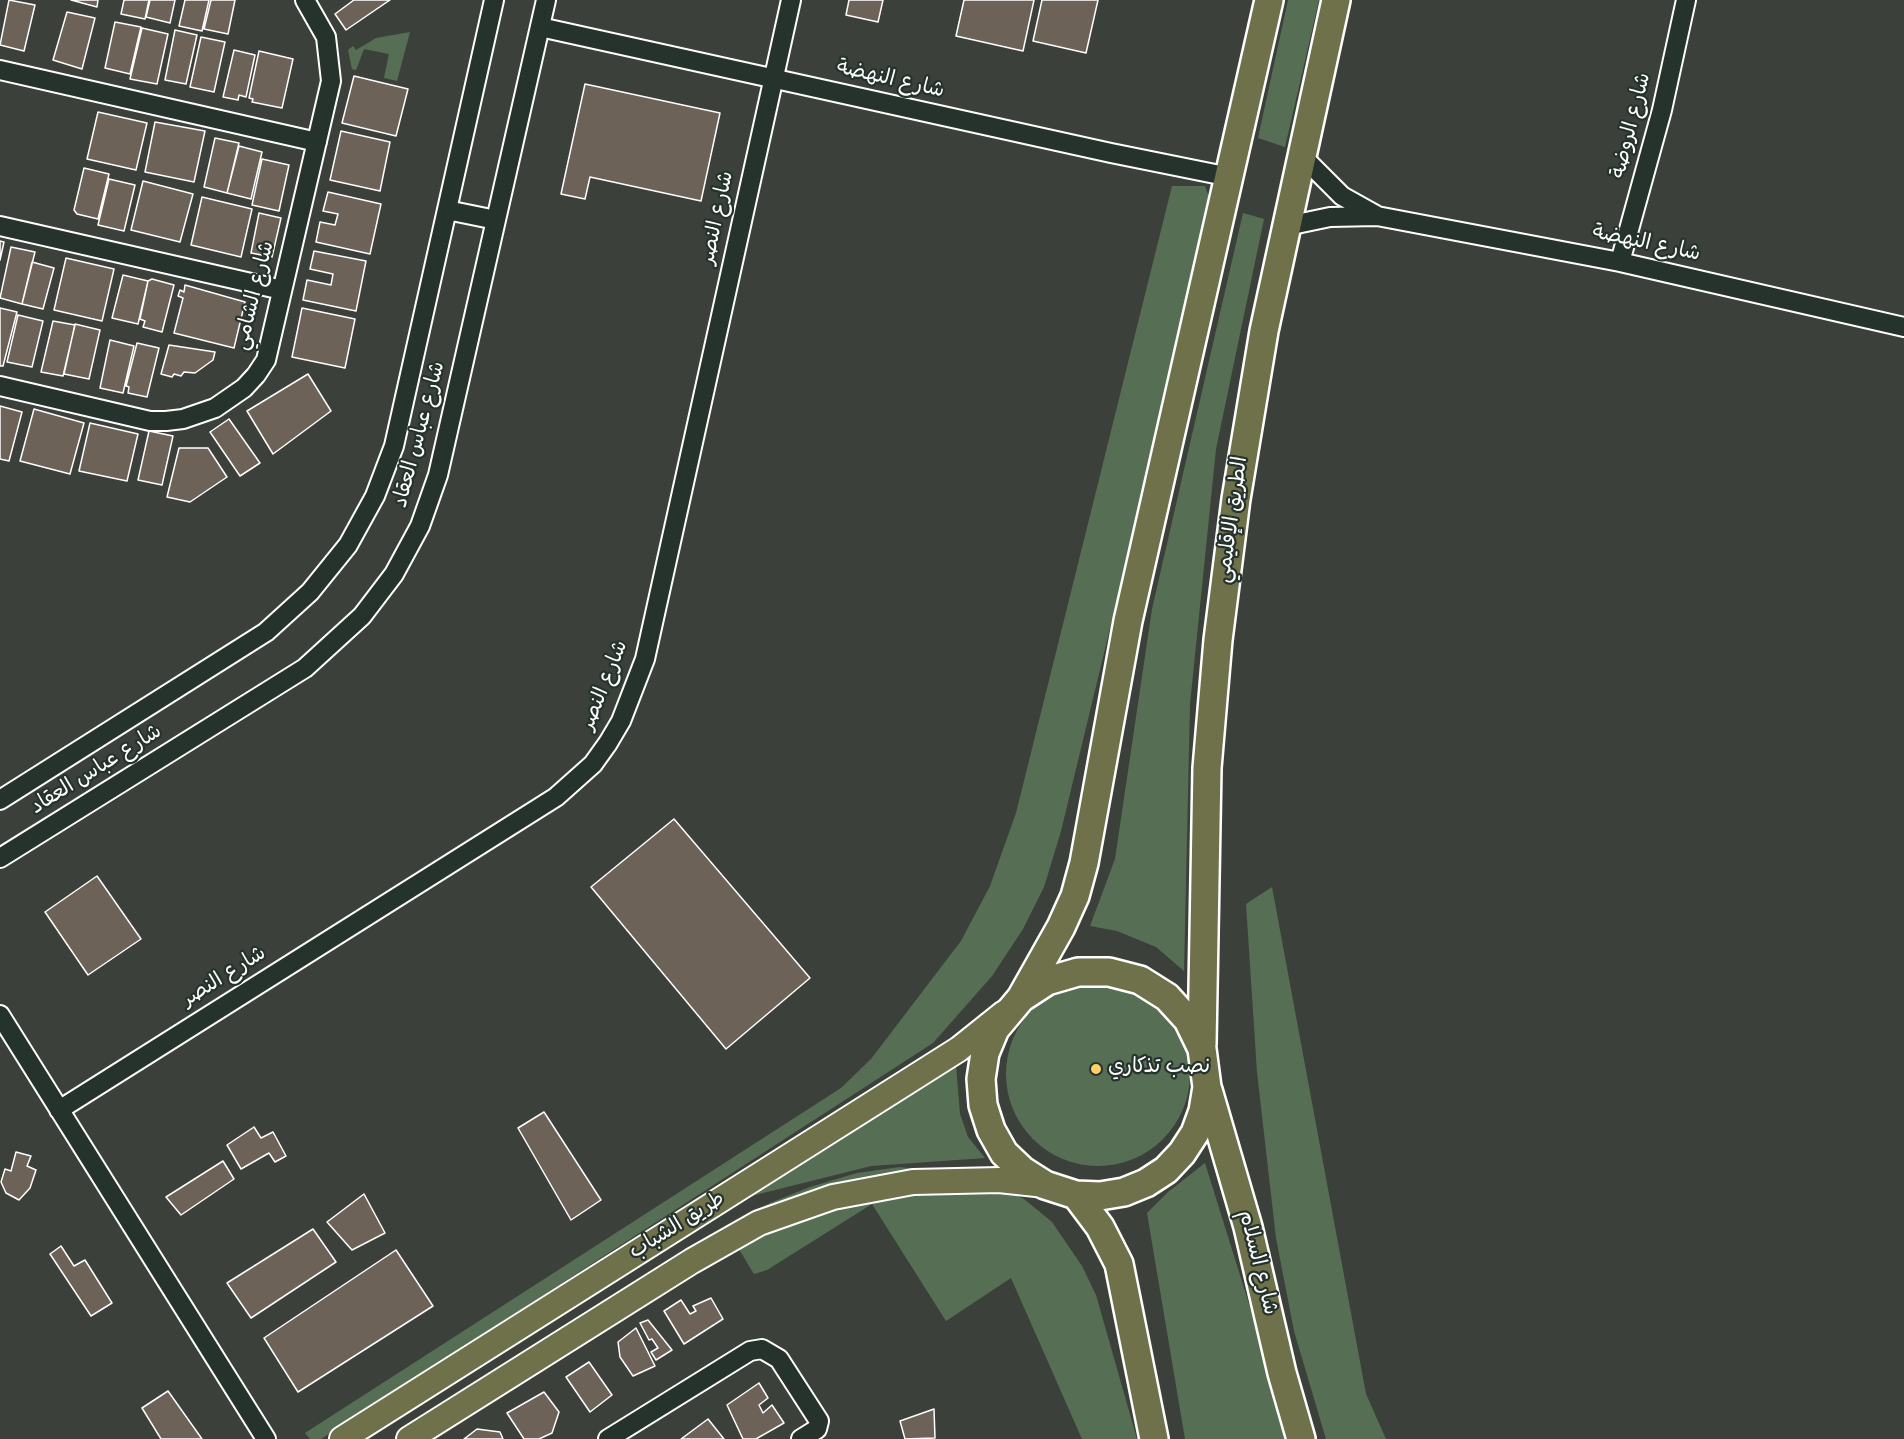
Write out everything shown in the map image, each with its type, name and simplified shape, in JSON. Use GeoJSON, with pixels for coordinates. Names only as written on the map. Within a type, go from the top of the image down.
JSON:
{"type":"FeatureCollection","features":[{"type":"Feature","properties":{"kind":"highway"},"geometry":{"type":"LineString","coordinates":[[1015,1003],[1047,981],[1077,972],[1109,972],[1140,980],[1167,997],[1188,1020],[1202,1049],[1207,1087],[1203,1111],[1195,1133],[1182,1153],[1166,1170],[1146,1183],[1124,1192],[1100,1196],[1076,1195],[1045,1185],[1023,1171],[1005,1153],[991,1130],[983,1105],[981,1079],[985,1053],[995,1029],[1015,1003],[1061,927],[1075,896],[1084,863],[1128,621],[1269,0]]}},
{"type":"Feature","properties":{"kind":"highway","name":"الطريق الإقليمي"},"geometry":{"type":"LineString","coordinates":[[1202,1049],[1207,779],[1218,640],[1236,500],[1257,375],[1301,155],[1336,0]]}},
{"type":"Feature","properties":{"kind":"highway","name":"شارع السلام"},"geometry":{"type":"LineString","coordinates":[[1207,1087],[1245,1216],[1282,1373],[1302,1439]]}},
{"type":"Feature","properties":{"kind":"highway"},"geometry":{"type":"LineString","coordinates":[[1076,1195],[1100,1227],[1119,1264],[1155,1439]]}},
{"type":"Feature","properties":{"kind":"main road","name":"طريق الشباب"},"geometry":{"type":"LineString","coordinates":[[342,1439],[939,1061],[1015,1003]]}},
{"type":"Feature","properties":{"kind":"main road","name":"طريق الشباب"},"geometry":{"type":"LineString","coordinates":[[409,1439],[692,1261],[759,1223],[833,1197],[913,1182],[987,1179],[1045,1185]]}},
{"type":"Feature","properties":{"kind":"street","name":"شارع الشامي"},"geometry":{"type":"LineString","coordinates":[[0,386],[150,421],[183,419],[199,415],[215,408],[244,388],[266,360],[331,81],[326,37],[305,0]]}},
{"type":"Feature","properties":{"kind":"street","name":"شارع عباس العقاد"},"geometry":{"type":"LineString","coordinates":[[0,800],[266,632],[289,613],[330,569],[363,520],[394,446],[494,0]]}},
{"type":"Feature","properties":{"kind":"street","name":"شارع عباس العقاد"},"geometry":{"type":"LineString","coordinates":[[0,858],[305,668],[344,635],[378,596],[420,526],[438,476],[546,0]]}},
{"type":"Feature","properties":{"kind":"street","name":"شارع النصر"},"geometry":{"type":"LineString","coordinates":[[59,1110],[556,797],[593,764],[608,743],[621,721],[645,659],[791,0]]}},
{"type":"Feature","properties":{"kind":"street","name":"شارع الروضة"},"geometry":{"type":"LineString","coordinates":[[1620,262],[1662,110],[1686,0]]}},
{"type":"Feature","properties":{"kind":"street","name":"شارع النهضة"},"geometry":{"type":"LineString","coordinates":[[540,27],[1099,151],[1230,177]]}},
{"type":"Feature","properties":{"kind":"street"},"geometry":{"type":"LineString","coordinates":[[0,69],[317,142]]}},
{"type":"Feature","properties":{"kind":"street","name":"شارع النهضة"},"geometry":{"type":"LineString","coordinates":[[1301,155],[1336,191],[1377,216]]}},
{"type":"Feature","properties":{"kind":"street"},"geometry":{"type":"LineString","coordinates":[[447,210],[496,220]]}},
{"type":"Feature","properties":{"kind":"street","name":"شارع النهضة"},"geometry":{"type":"LineString","coordinates":[[1287,226],[1330,217],[1377,216],[1620,262],[1904,327]]}},
{"type":"Feature","properties":{"kind":"street"},"geometry":{"type":"LineString","coordinates":[[0,226],[282,290]]}},
{"type":"Feature","properties":{"kind":"street"},"geometry":{"type":"LineString","coordinates":[[0,1015],[266,1439]]}},
{"type":"Feature","properties":{"kind":"street"},"geometry":{"type":"LineString","coordinates":[[608,1439],[750,1351],[762,1349],[779,1359],[819,1420],[817,1429],[801,1439]]}},
{"type":"Feature","properties":{"kind":"green space"},"geometry":{"type":"Polygon","coordinates":[[[1288,0],[1319,0],[1285,147],[1258,138],[1288,0]]]}},
{"type":"Feature","properties":{"kind":"green space"},"geometry":{"type":"Polygon","coordinates":[[[410,32],[397,81],[384,78],[389,54],[364,49],[356,70],[352,69],[348,50],[353,46],[356,50],[376,38],[410,32]]]}},
{"type":"Feature","properties":{"kind":"green space"},"geometry":{"type":"Polygon","coordinates":[[[1172,186],[1205,186],[1212,206],[1061,831],[1044,887],[1023,929],[992,976],[933,1043],[321,1439],[310,1439],[305,1433],[841,1088],[871,1059],[961,941],[990,886],[1016,813],[1172,186]]]}},
{"type":"Feature","properties":{"kind":"green space"},"geometry":{"type":"Polygon","coordinates":[[[1243,213],[1264,219],[1216,449],[1190,704],[1184,971],[1156,947],[1117,931],[1090,926],[1115,859],[1152,609],[1243,213]]]}},
{"type":"Feature","properties":{"kind":"green space"},"geometry":{"type":"Polygon","coordinates":[[[1272,887],[1366,1394],[1386,1439],[1326,1439],[1294,1331],[1276,1238],[1257,1072],[1246,904],[1272,887]]]}},
{"type":"Feature","properties":{"kind":"green space"},"geometry":{"type":"Polygon","coordinates":[[[1098,982],[1133,989],[1163,1009],[1183,1039],[1190,1074],[1183,1109],[1163,1139],[1133,1159],[1098,1166],[1063,1159],[1033,1139],[1013,1109],[1006,1074],[1013,1039],[1033,1009],[1063,989],[1098,982]]]}},
{"type":"Feature","properties":{"kind":"green space"},"geometry":{"type":"Polygon","coordinates":[[[956,1065],[960,1114],[968,1137],[985,1158],[871,1166],[747,1197],[956,1065]]]}},
{"type":"Feature","properties":{"kind":"green space"},"geometry":{"type":"Polygon","coordinates":[[[1205,1163],[1291,1439],[1185,1439],[1147,1213],[1168,1192],[1205,1163]]]}},
{"type":"Feature","properties":{"kind":"green space"},"geometry":{"type":"Polygon","coordinates":[[[900,1167],[981,1178],[1024,1199],[1052,1222],[1082,1266],[1096,1295],[1137,1439],[1082,1439],[1011,1278],[946,1321],[872,1204],[767,1270],[754,1274],[725,1226],[770,1203],[810,1187],[857,1173],[900,1167]]]}},
{"type":"Feature","properties":{"kind":"building"},"geometry":{"type":"Polygon","coordinates":[[[9,0],[35,5],[24,51],[0,45],[9,0]]]}},
{"type":"Feature","properties":{"kind":"building"},"geometry":{"type":"Polygon","coordinates":[[[71,0],[98,0],[97,7],[71,0]]]}},
{"type":"Feature","properties":{"kind":"building"},"geometry":{"type":"Polygon","coordinates":[[[124,0],[149,0],[145,19],[121,14],[124,0]]]}},
{"type":"Feature","properties":{"kind":"building"},"geometry":{"type":"Polygon","coordinates":[[[150,0],[175,0],[170,23],[146,17],[150,0]]]}},
{"type":"Feature","properties":{"kind":"building"},"geometry":{"type":"Polygon","coordinates":[[[185,0],[209,0],[202,31],[179,26],[185,0]]]}},
{"type":"Feature","properties":{"kind":"building"},"geometry":{"type":"Polygon","coordinates":[[[211,0],[235,0],[228,34],[204,29],[211,0]]]}},
{"type":"Feature","properties":{"kind":"building"},"geometry":{"type":"Polygon","coordinates":[[[354,0],[390,0],[346,30],[335,14],[354,0]]]}},
{"type":"Feature","properties":{"kind":"building"},"geometry":{"type":"Polygon","coordinates":[[[849,0],[883,0],[878,22],[846,15],[849,0]]]}},
{"type":"Feature","properties":{"kind":"building"},"geometry":{"type":"Polygon","coordinates":[[[964,0],[1034,0],[1023,51],[956,36],[964,0]]]}},
{"type":"Feature","properties":{"kind":"building"},"geometry":{"type":"Polygon","coordinates":[[[1042,0],[1098,0],[1086,53],[1033,41],[1042,0]]]}},
{"type":"Feature","properties":{"kind":"building"},"geometry":{"type":"Polygon","coordinates":[[[67,12],[95,18],[82,69],[53,60],[67,12]]]}},
{"type":"Feature","properties":{"kind":"building"},"geometry":{"type":"Polygon","coordinates":[[[115,22],[141,27],[130,74],[105,68],[115,22]]]}},
{"type":"Feature","properties":{"kind":"building"},"geometry":{"type":"Polygon","coordinates":[[[142,28],[168,34],[157,84],[130,79],[142,28]]]}},
{"type":"Feature","properties":{"kind":"building"},"geometry":{"type":"Polygon","coordinates":[[[175,30],[197,35],[186,84],[165,80],[175,30]]]}},
{"type":"Feature","properties":{"kind":"building"},"geometry":{"type":"Polygon","coordinates":[[[201,37],[225,42],[214,92],[190,87],[201,37]]]}},
{"type":"Feature","properties":{"kind":"building"},"geometry":{"type":"Polygon","coordinates":[[[234,50],[255,55],[246,97],[239,95],[238,100],[223,97],[234,50]]]}},
{"type":"Feature","properties":{"kind":"building"},"geometry":{"type":"Polygon","coordinates":[[[259,51],[293,59],[282,108],[252,102],[253,99],[249,98],[259,51]]]}},
{"type":"Feature","properties":{"kind":"building"},"geometry":{"type":"Polygon","coordinates":[[[354,76],[408,89],[396,136],[342,123],[354,76]]]}},
{"type":"Feature","properties":{"kind":"building"},"geometry":{"type":"Polygon","coordinates":[[[585,84],[720,113],[701,201],[590,177],[585,199],[561,194],[585,84]]]}},
{"type":"Feature","properties":{"kind":"building"},"geometry":{"type":"Polygon","coordinates":[[[98,112],[147,123],[136,170],[87,159],[98,112]]]}},
{"type":"Feature","properties":{"kind":"building"},"geometry":{"type":"Polygon","coordinates":[[[155,122],[205,131],[194,182],[145,172],[155,122]]]}},
{"type":"Feature","properties":{"kind":"building"},"geometry":{"type":"Polygon","coordinates":[[[341,131],[390,142],[380,191],[330,180],[341,131]]]}},
{"type":"Feature","properties":{"kind":"building"},"geometry":{"type":"Polygon","coordinates":[[[215,138],[239,143],[227,193],[204,187],[215,138]]]}},
{"type":"Feature","properties":{"kind":"building"},"geometry":{"type":"Polygon","coordinates":[[[239,146],[262,152],[251,199],[227,193],[239,146]]]}},
{"type":"Feature","properties":{"kind":"building"},"geometry":{"type":"Polygon","coordinates":[[[262,159],[289,165],[279,211],[252,205],[262,159]]]}},
{"type":"Feature","properties":{"kind":"building"},"geometry":{"type":"Polygon","coordinates":[[[84,168],[109,174],[98,219],[77,214],[74,210],[84,168]]]}},
{"type":"Feature","properties":{"kind":"building"},"geometry":{"type":"Polygon","coordinates":[[[109,179],[135,185],[124,231],[98,225],[109,179]]]}},
{"type":"Feature","properties":{"kind":"building"},"geometry":{"type":"Polygon","coordinates":[[[143,181],[193,194],[180,242],[131,230],[143,181]]]}},
{"type":"Feature","properties":{"kind":"building"},"geometry":{"type":"Polygon","coordinates":[[[328,192],[381,204],[370,254],[316,242],[320,222],[335,225],[338,214],[323,211],[328,192]]]}},
{"type":"Feature","properties":{"kind":"building"},"geometry":{"type":"Polygon","coordinates":[[[202,197],[252,209],[241,257],[191,245],[202,197]]]}},
{"type":"Feature","properties":{"kind":"building"},"geometry":{"type":"Polygon","coordinates":[[[259,213],[281,218],[272,257],[251,253],[259,213]]]}},
{"type":"Feature","properties":{"kind":"building"},"geometry":{"type":"Polygon","coordinates":[[[0,241],[4,242],[0,260],[0,241]]]}},
{"type":"Feature","properties":{"kind":"building"},"geometry":{"type":"Polygon","coordinates":[[[11,247],[35,252],[22,304],[0,298],[11,247]]]}},
{"type":"Feature","properties":{"kind":"building"},"geometry":{"type":"Polygon","coordinates":[[[314,251],[366,261],[356,311],[303,300],[307,280],[331,285],[333,274],[310,269],[314,251]]]}},
{"type":"Feature","properties":{"kind":"building"},"geometry":{"type":"Polygon","coordinates":[[[66,258],[114,269],[102,321],[54,310],[66,258]]]}},
{"type":"Feature","properties":{"kind":"building"},"geometry":{"type":"Polygon","coordinates":[[[32,262],[54,268],[43,309],[22,304],[32,262]]]}},
{"type":"Feature","properties":{"kind":"building"},"geometry":{"type":"Polygon","coordinates":[[[123,275],[148,281],[138,324],[112,318],[123,275]]]}},
{"type":"Feature","properties":{"kind":"building"},"geometry":{"type":"Polygon","coordinates":[[[152,279],[174,285],[162,332],[143,327],[145,321],[140,319],[148,281],[152,279]]]}},
{"type":"Feature","properties":{"kind":"building"},"geometry":{"type":"Polygon","coordinates":[[[185,285],[245,302],[234,348],[174,333],[183,298],[178,296],[180,290],[184,292],[185,285]]]}},
{"type":"Feature","properties":{"kind":"building"},"geometry":{"type":"Polygon","coordinates":[[[0,308],[17,312],[3,366],[0,366],[0,308]]]}},
{"type":"Feature","properties":{"kind":"building"},"geometry":{"type":"Polygon","coordinates":[[[302,308],[355,319],[345,368],[292,357],[302,308]]]}},
{"type":"Feature","properties":{"kind":"building"},"geometry":{"type":"Polygon","coordinates":[[[18,315],[43,321],[32,367],[7,362],[18,315]]]}},
{"type":"Feature","properties":{"kind":"building"},"geometry":{"type":"Polygon","coordinates":[[[53,321],[75,325],[63,376],[41,372],[53,321]]]}},
{"type":"Feature","properties":{"kind":"building"},"geometry":{"type":"Polygon","coordinates":[[[75,324],[100,330],[89,379],[64,374],[75,324]]]}},
{"type":"Feature","properties":{"kind":"building"},"geometry":{"type":"Polygon","coordinates":[[[110,340],[134,346],[123,393],[100,388],[110,340]]]}},
{"type":"Feature","properties":{"kind":"building"},"geometry":{"type":"Polygon","coordinates":[[[137,343],[159,348],[147,397],[128,393],[129,387],[126,386],[137,343]]]}},
{"type":"Feature","properties":{"kind":"building"},"geometry":{"type":"Polygon","coordinates":[[[169,345],[215,352],[213,360],[195,373],[184,372],[181,376],[174,374],[172,377],[161,374],[169,345]]]}},
{"type":"Feature","properties":{"kind":"building"},"geometry":{"type":"Polygon","coordinates":[[[308,374],[331,411],[273,454],[247,411],[308,374]]]}},
{"type":"Feature","properties":{"kind":"building"},"geometry":{"type":"Polygon","coordinates":[[[0,406],[22,412],[9,461],[0,459],[0,406]]]}},
{"type":"Feature","properties":{"kind":"building"},"geometry":{"type":"Polygon","coordinates":[[[34,409],[84,423],[70,474],[20,461],[34,409]]]}},
{"type":"Feature","properties":{"kind":"building"},"geometry":{"type":"Polygon","coordinates":[[[229,419],[260,463],[240,476],[210,432],[229,419]]]}},
{"type":"Feature","properties":{"kind":"building"},"geometry":{"type":"Polygon","coordinates":[[[90,423],[138,434],[127,481],[79,471],[90,423]]]}},
{"type":"Feature","properties":{"kind":"building"},"geometry":{"type":"Polygon","coordinates":[[[149,431],[173,436],[162,485],[138,480],[149,431]]]}},
{"type":"Feature","properties":{"kind":"building"},"geometry":{"type":"Polygon","coordinates":[[[179,448],[208,448],[227,477],[190,502],[167,497],[179,448]]]}},
{"type":"Feature","properties":{"kind":"building"},"geometry":{"type":"Polygon","coordinates":[[[674,819],[810,978],[726,1049],[591,887],[674,819]]]}},
{"type":"Feature","properties":{"kind":"building"},"geometry":{"type":"Polygon","coordinates":[[[97,876],[141,939],[88,975],[45,912],[97,876]]]}},
{"type":"Feature","properties":{"kind":"building"},"geometry":{"type":"Polygon","coordinates":[[[544,1112],[601,1200],[571,1220],[518,1128],[544,1112]]]}},
{"type":"Feature","properties":{"kind":"building"},"geometry":{"type":"Polygon","coordinates":[[[254,1127],[261,1138],[273,1132],[286,1156],[275,1162],[269,1153],[241,1169],[227,1145],[254,1127]]]}},
{"type":"Feature","properties":{"kind":"building"},"geometry":{"type":"Polygon","coordinates":[[[16,1152],[31,1156],[27,1166],[36,1170],[30,1188],[19,1200],[6,1193],[1,1182],[5,1169],[11,1171],[16,1152]]]}},
{"type":"Feature","properties":{"kind":"building"},"geometry":{"type":"Polygon","coordinates":[[[223,1161],[234,1179],[181,1215],[166,1197],[223,1161]]]}},
{"type":"Feature","properties":{"kind":"building"},"geometry":{"type":"Polygon","coordinates":[[[364,1194],[385,1233],[352,1250],[327,1222],[364,1194]]]}},
{"type":"Feature","properties":{"kind":"building"},"geometry":{"type":"Polygon","coordinates":[[[313,1229],[336,1262],[251,1318],[227,1283],[313,1229]]]}},
{"type":"Feature","properties":{"kind":"building"},"geometry":{"type":"Polygon","coordinates":[[[61,1246],[74,1266],[85,1260],[112,1303],[91,1316],[50,1254],[61,1246]]]}},
{"type":"Feature","properties":{"kind":"building"},"geometry":{"type":"Polygon","coordinates":[[[396,1250],[433,1306],[298,1392],[264,1338],[396,1250]]]}},
{"type":"Feature","properties":{"kind":"building"},"geometry":{"type":"Polygon","coordinates":[[[711,1298],[723,1319],[684,1344],[664,1311],[681,1300],[690,1314],[696,1311],[693,1306],[711,1298]]]}},
{"type":"Feature","properties":{"kind":"building"},"geometry":{"type":"Polygon","coordinates":[[[648,1320],[672,1350],[656,1360],[651,1352],[658,1348],[652,1339],[649,1340],[640,1323],[648,1320]]]}},
{"type":"Feature","properties":{"kind":"building"},"geometry":{"type":"Polygon","coordinates":[[[636,1328],[655,1366],[633,1376],[620,1357],[618,1342],[636,1328]]]}},
{"type":"Feature","properties":{"kind":"building"},"geometry":{"type":"Polygon","coordinates":[[[589,1362],[612,1395],[590,1412],[566,1377],[589,1362]]]}},
{"type":"Feature","properties":{"kind":"building"},"geometry":{"type":"Polygon","coordinates":[[[759,1383],[768,1398],[759,1405],[763,1413],[772,1405],[784,1423],[756,1439],[743,1439],[727,1405],[759,1383]]]}},
{"type":"Feature","properties":{"kind":"building"},"geometry":{"type":"Polygon","coordinates":[[[168,1391],[202,1439],[161,1439],[142,1408],[168,1391]]]}},
{"type":"Feature","properties":{"kind":"building"},"geometry":{"type":"Polygon","coordinates":[[[544,1392],[559,1412],[552,1433],[539,1439],[524,1439],[507,1413],[544,1392]]]}},
{"type":"Feature","properties":{"kind":"building"},"geometry":{"type":"Polygon","coordinates":[[[934,1409],[935,1438],[905,1439],[900,1421],[934,1409]]]}},
{"type":"Feature","properties":{"kind":"building"},"geometry":{"type":"Polygon","coordinates":[[[708,1419],[724,1439],[681,1439],[708,1419]]]}},
{"type":"Feature","properties":{"kind":"building"},"geometry":{"type":"Polygon","coordinates":[[[477,1429],[500,1432],[503,1439],[464,1439],[477,1429]]]}},
{"type":"Feature","properties":{"kind":"place","name":"نصب تذكاري"},"geometry":{"type":"Point","coordinates":[1096,1069]}}]}
